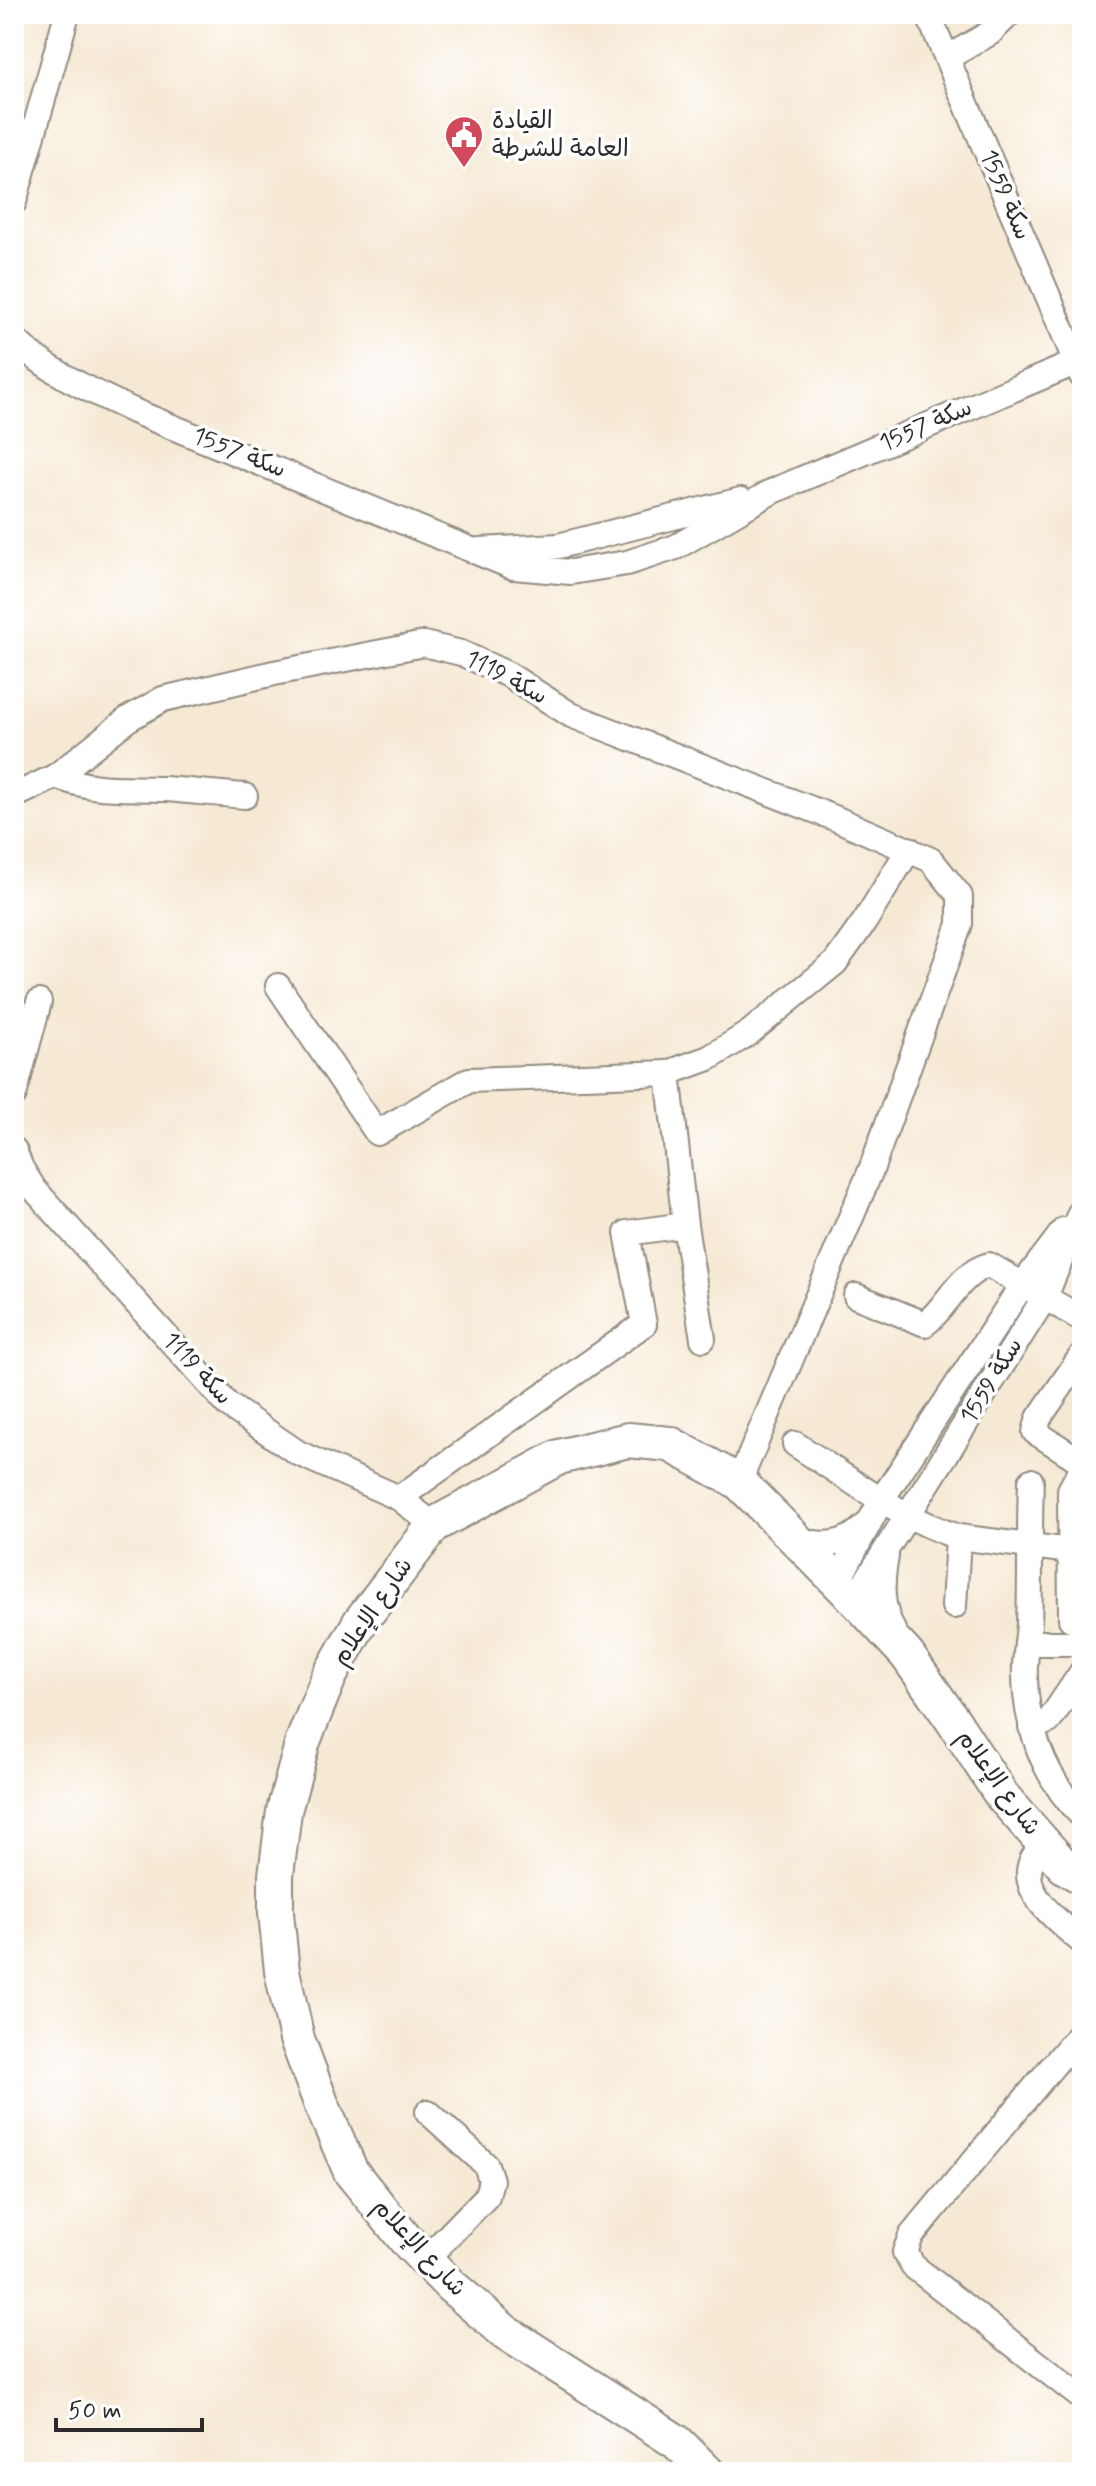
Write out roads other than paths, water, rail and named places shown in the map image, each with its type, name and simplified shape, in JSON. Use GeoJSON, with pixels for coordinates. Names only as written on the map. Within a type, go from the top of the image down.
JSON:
{"type":"FeatureCollection","features":[{"type":"Feature","properties":{"kind":"main road","name":"شارع الإعلام"},"geometry":{"type":"LineString","coordinates":[[707,2472],[677,2442],[505,2332],[425,2260],[351,2172],[321,2103],[297,2039],[282,1971],[276,1875],[284,1811],[303,1741],[329,1677],[360,1622],[434,1525],[559,1457],[628,1440],[670,1444],[739,1482],[847,1590],[907,1655],[1002,1796],[1043,1845],[1064,1866],[1082,1877]]}},
{"type":"Feature","properties":{"kind":"street"},"geometry":{"type":"LineString","coordinates":[[14,202],[67,14]]}},
{"type":"Feature","properties":{"kind":"street","name":"سكة 1559"},"geometry":{"type":"LineString","coordinates":[[928,14],[1080,367]]}},
{"type":"Feature","properties":{"kind":"street"},"geometry":{"type":"LineString","coordinates":[[947,58],[990,33],[1009,14]]}},
{"type":"Feature","properties":{"kind":"street","name":"سكة 1557"},"geometry":{"type":"LineString","coordinates":[[14,339],[36,357],[84,387],[136,412],[513,567],[571,572],[614,566],[676,547],[771,492]]}},
{"type":"Feature","properties":{"kind":"street","name":"سكة 1557"},"geometry":{"type":"LineString","coordinates":[[472,550],[558,546],[771,492],[1080,367]]}},
{"type":"Feature","properties":{"kind":"street"},"geometry":{"type":"LineString","coordinates":[[650,523],[662,551]]}},
{"type":"Feature","properties":{"kind":"street"},"geometry":{"type":"LineString","coordinates":[[603,533],[614,566]]}},
{"type":"Feature","properties":{"kind":"street","name":"سكة 1119"},"geometry":{"type":"LineString","coordinates":[[14,796],[56,776],[128,719],[163,699],[288,670],[424,644],[461,653],[509,675],[571,715],[931,860],[960,896],[960,924],[871,1170],[739,1482]]}},
{"type":"Feature","properties":{"kind":"street"},"geometry":{"type":"LineString","coordinates":[[56,776],[95,788],[166,789],[245,796]]}},
{"type":"Feature","properties":{"kind":"street"},"geometry":{"type":"LineString","coordinates":[[278,986],[377,1133],[469,1080],[668,1073],[709,1058],[749,1033],[835,963],[909,849]]}},
{"type":"Feature","properties":{"kind":"street"},"geometry":{"type":"LineString","coordinates":[[14,1095],[39,1002]]}},
{"type":"Feature","properties":{"kind":"street"},"geometry":{"type":"LineString","coordinates":[[668,1073],[685,1225],[703,1339]]}},
{"type":"Feature","properties":{"kind":"street","name":"سكة 1119"},"geometry":{"type":"LineString","coordinates":[[14,1150],[34,1189],[228,1405],[298,1453],[399,1498],[434,1525]]}},
{"type":"Feature","properties":{"kind":"street","name":"سكة 1559"},"geometry":{"type":"LineString","coordinates":[[796,1540],[818,1545],[837,1544],[853,1537],[866,1524],[1023,1284],[1082,1207]]}},
{"type":"Feature","properties":{"kind":"street","name":"سكة 1559"},"geometry":{"type":"LineString","coordinates":[[847,1590],[888,1546],[1045,1297],[1082,1207]]}},
{"type":"Feature","properties":{"kind":"street"},"geometry":{"type":"LineString","coordinates":[[399,1498],[644,1324],[627,1233],[685,1225]]}},
{"type":"Feature","properties":{"kind":"street"},"geometry":{"type":"LineString","coordinates":[[856,1296],[925,1324],[937,1314],[973,1269],[989,1265],[1082,1319]]}},
{"type":"Feature","properties":{"kind":"street"},"geometry":{"type":"LineString","coordinates":[[1082,1355],[1039,1418],[1035,1432],[1082,1462]]}},
{"type":"Feature","properties":{"kind":"street"},"geometry":{"type":"LineString","coordinates":[[795,1444],[908,1514],[958,1537],[1071,1551]]}},
{"type":"Feature","properties":{"kind":"street"},"geometry":{"type":"LineString","coordinates":[[1071,1619],[1070,1490],[1082,1468]]}},
{"type":"Feature","properties":{"kind":"street"},"geometry":{"type":"LineString","coordinates":[[1031,1481],[1026,1690],[1031,1727],[1057,1785],[1082,1816]]}},
{"type":"Feature","properties":{"kind":"street","name":"سكة 1559"},"geometry":{"type":"LineString","coordinates":[[847,1590],[866,1524]]}},
{"type":"Feature","properties":{"kind":"street"},"geometry":{"type":"LineString","coordinates":[[954,1606],[958,1537]]}},
{"type":"Feature","properties":{"kind":"street","name":"سكة 1559"},"geometry":{"type":"LineString","coordinates":[[888,1546],[881,1585],[883,1608],[907,1655]]}},
{"type":"Feature","properties":{"kind":"street"},"geometry":{"type":"LineString","coordinates":[[1027,1643],[1082,1643]]}},
{"type":"Feature","properties":{"kind":"street"},"geometry":{"type":"LineString","coordinates":[[1031,1727],[1049,1721],[1082,1672]]}},
{"type":"Feature","properties":{"kind":"street"},"geometry":{"type":"LineString","coordinates":[[1043,1845],[1031,1862],[1031,1881],[1037,1897],[1082,1942]]}},
{"type":"Feature","properties":{"kind":"street"},"geometry":{"type":"LineString","coordinates":[[1082,2031],[911,2236],[905,2252],[913,2266],[1082,2398]]}},
{"type":"Feature","properties":{"kind":"street"},"geometry":{"type":"LineString","coordinates":[[425,2260],[487,2196],[491,2180],[486,2165],[428,2112]]}},
{"type":"Feature","properties":{"kind":"place","name":"القيادة العامة للشرطة"},"geometry":{"type":"Point","coordinates":[464,169]}}]}
